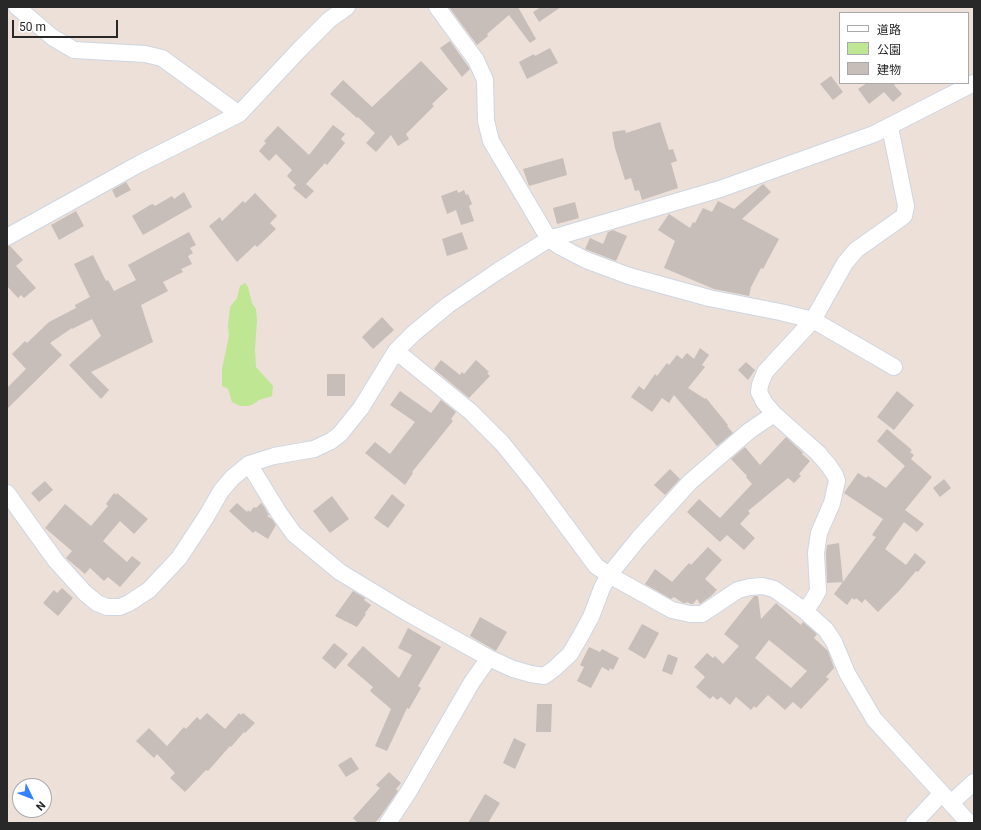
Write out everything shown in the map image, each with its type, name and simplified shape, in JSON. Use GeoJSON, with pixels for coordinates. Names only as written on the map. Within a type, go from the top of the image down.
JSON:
{"type":"FeatureCollection","features":[{"type":"Feature","properties":{"kind":"street"},"geometry":{"type":"LineString","coordinates":[[17,7],[52,37],[74,50],[145,54],[162,58],[239,114]]}},
{"type":"Feature","properties":{"kind":"street"},"geometry":{"type":"LineString","coordinates":[[7,237],[139,164],[239,114],[300,49],[330,20],[347,7]]}},
{"type":"Feature","properties":{"kind":"street"},"geometry":{"type":"LineString","coordinates":[[437,7],[476,60],[485,80],[486,120],[491,141],[549,239],[586,260],[629,276],[709,298],[813,320],[894,366]]}},
{"type":"Feature","properties":{"kind":"street"},"geometry":{"type":"LineString","coordinates":[[7,493],[56,560],[85,593],[97,603],[107,607],[120,607],[140,597],[149,590],[169,569],[206,517],[221,491],[232,478],[249,464],[274,456],[314,449],[331,441],[340,434],[361,408],[396,351],[414,333],[448,305],[549,239],[720,189],[874,134],[974,84]]}},
{"type":"Feature","properties":{"kind":"street"},"geometry":{"type":"LineString","coordinates":[[805,611],[818,591],[816,553],[819,532],[832,503],[837,481],[829,466],[818,453],[774,414],[764,402],[760,392],[760,385],[765,372],[813,320],[845,263],[856,250],[904,216],[906,206],[890,127]]}},
{"type":"Feature","properties":{"kind":"street"},"geometry":{"type":"LineString","coordinates":[[396,351],[466,407],[502,443],[536,485],[596,566],[609,575],[672,610],[690,614],[702,614],[738,590],[762,586],[774,589],[805,611],[826,630],[834,642],[847,673],[874,719],[969,823]]}},
{"type":"Feature","properties":{"kind":"street"},"geometry":{"type":"LineString","coordinates":[[249,464],[279,513],[294,534],[334,567],[406,612],[489,658],[513,669],[544,676],[570,654],[590,617],[609,575],[639,538],[690,482],[749,431],[774,414]]}},
{"type":"Feature","properties":{"kind":"street"},"geometry":{"type":"LineString","coordinates":[[388,823],[409,791],[472,682],[489,658]]}},
{"type":"Feature","properties":{"kind":"street"},"geometry":{"type":"LineString","coordinates":[[914,823],[946,798],[974,782]]}},
{"type":"Feature","properties":{"kind":"green space"},"geometry":{"type":"Polygon","coordinates":[[[245,283],[248,287],[252,303],[256,309],[256,367],[273,386],[272,396],[259,400],[252,405],[240,406],[232,402],[228,389],[222,386],[222,369],[229,336],[228,326],[230,307],[237,298],[240,286],[245,283]]]}},
{"type":"Feature","properties":{"kind":"building"},"geometry":{"type":"Polygon","coordinates":[[[449,7],[518,7],[536,39],[530,43],[509,15],[477,45],[449,7]]]}},
{"type":"Feature","properties":{"kind":"building"},"geometry":{"type":"Polygon","coordinates":[[[541,7],[561,7],[539,22],[533,12],[541,7]]]}},
{"type":"Feature","properties":{"kind":"building"},"geometry":{"type":"Polygon","coordinates":[[[450,41],[470,69],[462,77],[440,48],[450,41]]]}},
{"type":"Feature","properties":{"kind":"building"},"geometry":{"type":"Polygon","coordinates":[[[550,48],[558,63],[527,79],[519,62],[550,48]]]}},
{"type":"Feature","properties":{"kind":"building"},"geometry":{"type":"Polygon","coordinates":[[[421,61],[448,89],[432,104],[434,106],[406,134],[409,139],[398,146],[391,135],[376,152],[366,143],[375,133],[330,94],[343,80],[372,107],[421,61]]]}},
{"type":"Feature","properties":{"kind":"building"},"geometry":{"type":"Polygon","coordinates":[[[831,76],[843,92],[833,100],[820,84],[831,76]]]}},
{"type":"Feature","properties":{"kind":"building"},"geometry":{"type":"Polygon","coordinates":[[[866,84],[896,84],[894,85],[902,94],[893,102],[884,92],[869,104],[858,89],[866,84]]]}},
{"type":"Feature","properties":{"kind":"building"},"geometry":{"type":"Polygon","coordinates":[[[660,122],[669,150],[673,149],[677,161],[671,163],[678,188],[642,200],[639,190],[635,191],[631,178],[625,180],[615,148],[612,132],[625,130],[626,133],[660,122]]]}},
{"type":"Feature","properties":{"kind":"building"},"geometry":{"type":"Polygon","coordinates":[[[333,125],[345,134],[341,139],[345,143],[327,165],[325,163],[306,184],[314,191],[306,199],[293,188],[296,185],[287,176],[292,170],[276,154],[269,161],[259,151],[266,143],[264,141],[278,126],[309,155],[333,125]]]}},
{"type":"Feature","properties":{"kind":"building"},"geometry":{"type":"Polygon","coordinates":[[[563,158],[567,175],[529,186],[523,169],[563,158]]]}},
{"type":"Feature","properties":{"kind":"building"},"geometry":{"type":"Polygon","coordinates":[[[126,182],[131,190],[116,198],[112,190],[126,182]]]}},
{"type":"Feature","properties":{"kind":"building"},"geometry":{"type":"Polygon","coordinates":[[[763,184],[771,192],[742,219],[779,239],[763,269],[761,268],[751,287],[749,296],[714,289],[664,268],[675,241],[658,230],[669,214],[690,228],[693,222],[695,223],[703,208],[712,212],[718,201],[734,209],[763,184]]]}},
{"type":"Feature","properties":{"kind":"building"},"geometry":{"type":"Polygon","coordinates":[[[457,190],[458,193],[464,190],[466,195],[468,194],[472,204],[469,206],[474,221],[461,225],[456,210],[447,214],[441,196],[457,190]]]}},
{"type":"Feature","properties":{"kind":"building"},"geometry":{"type":"Polygon","coordinates":[[[184,192],[192,207],[143,235],[132,216],[150,205],[153,204],[155,206],[172,196],[174,199],[184,192]]]}},
{"type":"Feature","properties":{"kind":"building"},"geometry":{"type":"Polygon","coordinates":[[[255,193],[277,216],[270,223],[276,229],[257,247],[255,245],[237,262],[209,226],[220,217],[222,221],[243,201],[245,203],[255,193]]]}},
{"type":"Feature","properties":{"kind":"building"},"geometry":{"type":"Polygon","coordinates":[[[575,202],[579,218],[557,224],[553,208],[575,202]]]}},
{"type":"Feature","properties":{"kind":"building"},"geometry":{"type":"Polygon","coordinates":[[[76,211],[84,226],[59,240],[51,225],[76,211]]]}},
{"type":"Feature","properties":{"kind":"building"},"geometry":{"type":"Polygon","coordinates":[[[613,230],[627,236],[616,261],[585,249],[590,238],[603,244],[608,232],[613,230]]]}},
{"type":"Feature","properties":{"kind":"building"},"geometry":{"type":"Polygon","coordinates":[[[189,232],[196,245],[190,248],[193,253],[188,256],[192,264],[181,269],[183,272],[163,282],[168,291],[141,305],[153,342],[91,372],[109,390],[101,399],[69,365],[101,336],[92,319],[72,328],[50,343],[62,355],[7,409],[7,388],[26,369],[12,354],[25,341],[27,343],[49,322],[76,308],[75,305],[90,297],[74,264],[93,255],[106,281],[108,280],[114,291],[136,280],[128,265],[189,232]]]}},
{"type":"Feature","properties":{"kind":"building"},"geometry":{"type":"Polygon","coordinates":[[[462,232],[468,249],[447,256],[442,239],[462,232]]]}},
{"type":"Feature","properties":{"kind":"building"},"geometry":{"type":"Polygon","coordinates":[[[7,246],[10,246],[23,260],[16,266],[36,288],[24,298],[21,295],[18,298],[7,286],[7,246]]]}},
{"type":"Feature","properties":{"kind":"building"},"geometry":{"type":"Polygon","coordinates":[[[382,317],[394,330],[373,349],[362,337],[382,317]]]}},
{"type":"Feature","properties":{"kind":"building"},"geometry":{"type":"Polygon","coordinates":[[[700,348],[709,355],[702,365],[705,367],[688,388],[705,399],[706,398],[733,433],[717,446],[674,395],[669,403],[662,398],[652,412],[631,397],[639,386],[644,390],[655,374],[657,376],[667,363],[669,365],[677,355],[682,359],[687,353],[694,359],[700,348]]]}},
{"type":"Feature","properties":{"kind":"building"},"geometry":{"type":"Polygon","coordinates":[[[441,360],[460,375],[462,372],[464,374],[476,360],[489,372],[487,373],[490,376],[469,398],[434,369],[441,360]]]}},
{"type":"Feature","properties":{"kind":"building"},"geometry":{"type":"Polygon","coordinates":[[[746,362],[755,370],[748,380],[738,370],[746,362]]]}},
{"type":"Feature","properties":{"kind":"building"},"geometry":{"type":"Polygon","coordinates":[[[327,374],[345,374],[345,396],[327,396],[327,374]]]}},
{"type":"Feature","properties":{"kind":"building"},"geometry":{"type":"Polygon","coordinates":[[[400,391],[431,413],[441,400],[456,412],[451,419],[453,421],[412,472],[413,473],[405,485],[365,453],[375,442],[390,454],[415,422],[390,405],[400,391]]]}},
{"type":"Feature","properties":{"kind":"building"},"geometry":{"type":"Polygon","coordinates":[[[897,391],[914,405],[894,430],[877,417],[897,391]]]}},
{"type":"Feature","properties":{"kind":"building"},"geometry":{"type":"Polygon","coordinates":[[[887,429],[912,450],[910,452],[914,455],[911,459],[932,477],[905,510],[924,524],[917,532],[904,522],[885,549],[906,565],[915,553],[926,562],[878,612],[865,599],[862,603],[856,598],[855,600],[852,598],[847,605],[834,594],[876,537],[872,535],[883,519],[844,493],[858,473],[866,478],[868,476],[886,488],[905,466],[877,441],[887,429]]]}},
{"type":"Feature","properties":{"kind":"building"},"geometry":{"type":"Polygon","coordinates":[[[786,437],[810,461],[799,474],[801,476],[794,483],[788,478],[748,511],[750,513],[740,524],[755,538],[744,550],[727,535],[720,542],[687,512],[699,499],[720,518],[752,484],[746,477],[747,476],[731,459],[745,447],[760,465],[786,437]]]}},
{"type":"Feature","properties":{"kind":"building"},"geometry":{"type":"Polygon","coordinates":[[[670,469],[680,479],[665,495],[654,485],[670,469]]]}},
{"type":"Feature","properties":{"kind":"building"},"geometry":{"type":"Polygon","coordinates":[[[944,479],[951,488],[940,497],[933,488],[944,479]]]}},
{"type":"Feature","properties":{"kind":"building"},"geometry":{"type":"Polygon","coordinates":[[[45,481],[53,490],[39,502],[31,493],[45,481]]]}},
{"type":"Feature","properties":{"kind":"building"},"geometry":{"type":"Polygon","coordinates":[[[114,493],[116,495],[117,493],[148,519],[134,534],[120,521],[103,541],[127,562],[132,556],[141,563],[120,587],[108,577],[104,581],[90,568],[85,574],[66,558],[72,551],[45,528],[65,504],[91,526],[108,506],[106,504],[114,493]]]}},
{"type":"Feature","properties":{"kind":"building"},"geometry":{"type":"Polygon","coordinates":[[[392,494],[405,505],[388,528],[374,518],[392,494]]]}},
{"type":"Feature","properties":{"kind":"building"},"geometry":{"type":"Polygon","coordinates":[[[332,496],[349,519],[330,533],[313,511],[332,496]]]}},
{"type":"Feature","properties":{"kind":"building"},"geometry":{"type":"Polygon","coordinates":[[[237,503],[247,512],[248,510],[250,512],[254,507],[256,508],[261,503],[263,505],[269,515],[267,516],[272,519],[276,525],[268,539],[255,531],[253,533],[229,511],[237,503]]]}},
{"type":"Feature","properties":{"kind":"building"},"geometry":{"type":"Polygon","coordinates":[[[839,543],[843,582],[827,583],[827,545],[839,543]]]}},
{"type":"Feature","properties":{"kind":"building"},"geometry":{"type":"Polygon","coordinates":[[[708,547],[722,560],[705,579],[717,590],[700,604],[697,599],[693,604],[691,604],[687,602],[683,603],[674,597],[671,599],[645,584],[655,569],[672,582],[689,563],[691,565],[708,547]]]}},
{"type":"Feature","properties":{"kind":"building"},"geometry":{"type":"Polygon","coordinates":[[[62,588],[73,598],[58,616],[43,603],[54,590],[57,593],[62,588]]]}},
{"type":"Feature","properties":{"kind":"building"},"geometry":{"type":"Polygon","coordinates":[[[353,591],[365,598],[364,600],[371,605],[357,627],[335,616],[353,591]]]}},
{"type":"Feature","properties":{"kind":"building"},"geometry":{"type":"Polygon","coordinates":[[[754,596],[758,596],[761,619],[776,603],[801,625],[803,622],[817,634],[814,638],[828,651],[834,668],[826,677],[829,679],[801,709],[793,702],[785,710],[768,695],[756,708],[754,706],[751,710],[736,697],[730,705],[721,697],[717,700],[713,696],[710,699],[696,687],[705,677],[694,667],[707,653],[713,658],[715,656],[723,664],[739,646],[724,634],[754,596]],[[769,640],[755,658],[791,688],[807,671],[769,640]]]}},
{"type":"Feature","properties":{"kind":"building"},"geometry":{"type":"Polygon","coordinates":[[[480,617],[507,632],[496,651],[470,636],[480,617]]]}},
{"type":"Feature","properties":{"kind":"building"},"geometry":{"type":"Polygon","coordinates":[[[642,624],[659,633],[645,659],[628,649],[642,624]]]}},
{"type":"Feature","properties":{"kind":"building"},"geometry":{"type":"Polygon","coordinates":[[[408,628],[441,647],[418,686],[421,688],[409,709],[407,708],[387,751],[375,746],[391,709],[370,691],[373,687],[347,665],[363,646],[399,678],[412,655],[398,648],[408,628]]]}},
{"type":"Feature","properties":{"kind":"building"},"geometry":{"type":"Polygon","coordinates":[[[334,643],[348,654],[335,669],[322,658],[334,643]]]}},
{"type":"Feature","properties":{"kind":"building"},"geometry":{"type":"Polygon","coordinates":[[[589,647],[600,652],[602,649],[619,658],[613,670],[610,668],[609,671],[602,667],[591,688],[577,681],[584,667],[580,665],[589,647]]]}},
{"type":"Feature","properties":{"kind":"building"},"geometry":{"type":"Polygon","coordinates":[[[668,654],[678,658],[672,675],[662,671],[668,654]]]}},
{"type":"Feature","properties":{"kind":"building"},"geometry":{"type":"Polygon","coordinates":[[[537,704],[552,704],[551,732],[536,732],[537,704]]]}},
{"type":"Feature","properties":{"kind":"building"},"geometry":{"type":"Polygon","coordinates":[[[207,713],[225,729],[239,713],[241,715],[243,713],[255,723],[245,733],[244,732],[208,771],[206,770],[185,792],[170,778],[175,773],[157,754],[154,758],[136,741],[149,728],[167,746],[184,727],[186,729],[197,717],[200,720],[207,713]]]}},
{"type":"Feature","properties":{"kind":"building"},"geometry":{"type":"Polygon","coordinates":[[[514,738],[526,744],[515,769],[503,763],[514,738]]]}},
{"type":"Feature","properties":{"kind":"building"},"geometry":{"type":"Polygon","coordinates":[[[351,757],[359,769],[346,777],[338,765],[351,757]]]}},
{"type":"Feature","properties":{"kind":"building"},"geometry":{"type":"Polygon","coordinates":[[[389,772],[401,783],[396,789],[398,791],[375,823],[358,823],[353,818],[380,788],[376,785],[389,772]]]}},
{"type":"Feature","properties":{"kind":"building"},"geometry":{"type":"Polygon","coordinates":[[[485,794],[500,803],[488,823],[468,823],[485,794]]]}}]}
